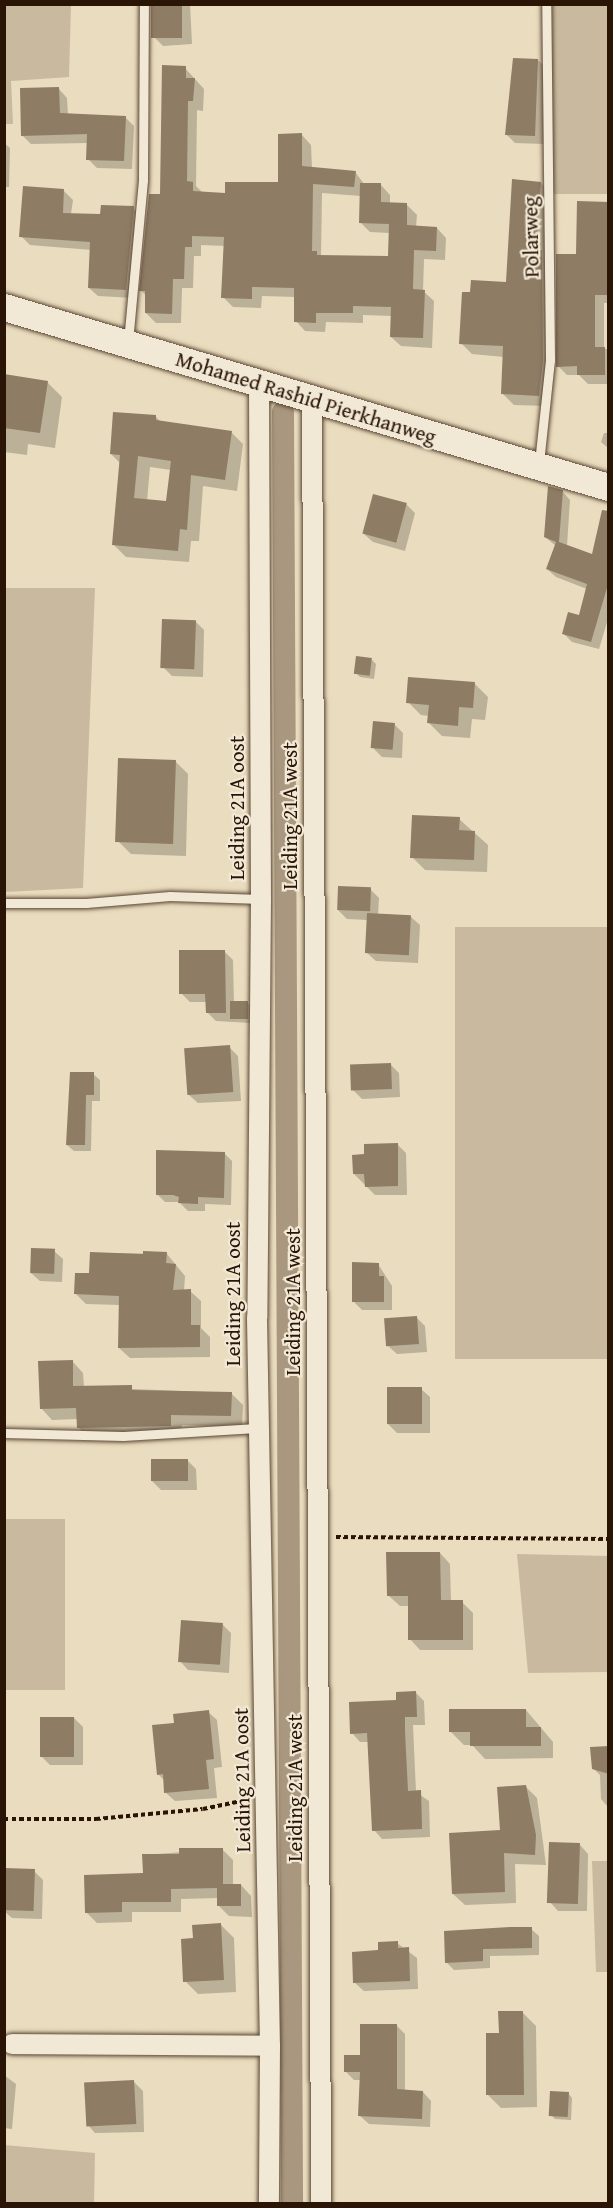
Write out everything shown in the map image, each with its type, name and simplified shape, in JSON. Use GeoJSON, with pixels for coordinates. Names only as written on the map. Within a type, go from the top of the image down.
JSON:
{"type":"FeatureCollection","features":[{"type":"Feature","properties":{"kind":"street","name":"Mohamed Rashid Pierkhanweg"},"geometry":{"type":"LineString","coordinates":[[4,307],[609,488]]}},
{"type":"Feature","properties":{"kind":"street","name":"Leiding 21A oost"},"geometry":{"type":"LineString","coordinates":[[260,384],[261,899],[257,1428],[267,1794],[269,2204]]}},
{"type":"Feature","properties":{"kind":"street","name":"Leiding 21A west"},"geometry":{"type":"LineString","coordinates":[[312,399],[321,2204]]}},
{"type":"Feature","properties":{"kind":"street"},"geometry":{"type":"LineString","coordinates":[[12,2044],[270,2046]]}},
{"type":"Feature","properties":{"kind":"lane"},"geometry":{"type":"LineString","coordinates":[[127,344],[143,180],[144,4]]}},
{"type":"Feature","properties":{"kind":"lane","name":"Polarweg"},"geometry":{"type":"LineString","coordinates":[[538,468],[550,360],[546,4]]}},
{"type":"Feature","properties":{"kind":"lane"},"geometry":{"type":"LineString","coordinates":[[4,903],[86,903],[170,896],[261,899]]}},
{"type":"Feature","properties":{"kind":"lane"},"geometry":{"type":"LineString","coordinates":[[4,1433],[123,1436],[257,1428]]}},
{"type":"Feature","properties":{"kind":"path"},"geometry":{"type":"LineString","coordinates":[[318,1537],[609,1539]]}},
{"type":"Feature","properties":{"kind":"path"},"geometry":{"type":"LineString","coordinates":[[4,1819],[96,1819],[203,1809],[267,1794]]}},
{"type":"Feature","properties":{"kind":"shaded area"},"geometry":{"type":"Polygon","coordinates":[[[4,5],[71,5],[69,77],[11,81],[13,124],[5,124],[4,5]]]}},
{"type":"Feature","properties":{"kind":"shaded area"},"geometry":{"type":"Polygon","coordinates":[[[551,5],[608,5],[608,194],[551,194],[551,5]]]}},
{"type":"Feature","properties":{"kind":"shaded area"},"geometry":{"type":"Polygon","coordinates":[[[5,588],[95,588],[83,888],[5,892],[5,588]]]}},
{"type":"Feature","properties":{"kind":"shaded area"},"geometry":{"type":"Polygon","coordinates":[[[455,927],[608,927],[608,1359],[455,1359],[455,927]]]}},
{"type":"Feature","properties":{"kind":"shaded area"},"geometry":{"type":"Polygon","coordinates":[[[5,1519],[65,1519],[65,1690],[5,1690],[5,1519]]]}},
{"type":"Feature","properties":{"kind":"shaded area"},"geometry":{"type":"Polygon","coordinates":[[[517,1554],[608,1556],[608,1672],[528,1673],[517,1554]]]}},
{"type":"Feature","properties":{"kind":"shaded area"},"geometry":{"type":"Polygon","coordinates":[[[592,1861],[608,1861],[608,1972],[596,1972],[592,1861]]]}},
{"type":"Feature","properties":{"kind":"shaded area"},"geometry":{"type":"Polygon","coordinates":[[[4,2145],[95,2153],[94,2203],[5,2203],[4,2145]]]}},
{"type":"Feature","properties":{"kind":"building"},"geometry":{"type":"Polygon","coordinates":[[[151,4],[182,4],[182,38],[151,38],[151,4]]]}},
{"type":"Feature","properties":{"kind":"building"},"geometry":{"type":"Polygon","coordinates":[[[513,58],[538,59],[535,136],[505,135],[513,58]]]}},
{"type":"Feature","properties":{"kind":"building"},"geometry":{"type":"Polygon","coordinates":[[[162,65],[186,66],[186,78],[195,78],[193,101],[188,101],[187,181],[193,182],[193,191],[225,193],[225,182],[278,182],[278,134],[302,133],[302,166],[356,171],[354,187],[313,184],[312,251],[317,251],[317,255],[388,256],[389,224],[359,223],[360,183],[381,183],[381,202],[407,203],[407,225],[437,227],[436,251],[414,250],[413,289],[425,290],[423,338],[390,337],[391,307],[353,306],[353,313],[316,313],[316,323],[294,322],[294,288],[252,287],[252,299],[221,298],[224,237],[192,236],[192,247],[185,247],[184,279],[173,279],[172,314],[145,313],[145,291],[139,291],[149,194],[160,194],[162,65]]]}},
{"type":"Feature","properties":{"kind":"building"},"geometry":{"type":"Polygon","coordinates":[[[59,87],[60,113],[126,116],[124,161],[86,160],[87,134],[21,136],[20,88],[59,87]]]}},
{"type":"Feature","properties":{"kind":"building"},"geometry":{"type":"Polygon","coordinates":[[[512,179],[541,182],[536,250],[542,250],[543,360],[539,396],[501,394],[503,346],[459,344],[462,292],[470,292],[471,280],[506,282],[512,179]]]}},
{"type":"Feature","properties":{"kind":"building"},"geometry":{"type":"Polygon","coordinates":[[[23,186],[64,189],[63,213],[100,214],[101,205],[134,206],[126,290],[88,288],[90,242],[19,237],[23,186]]]}},
{"type":"Feature","properties":{"kind":"building"},"geometry":{"type":"Polygon","coordinates":[[[577,201],[609,202],[609,295],[595,295],[595,347],[605,347],[605,375],[577,375],[577,366],[556,367],[556,254],[576,254],[577,201]]]}},
{"type":"Feature","properties":{"kind":"building"},"geometry":{"type":"Polygon","coordinates":[[[4,374],[48,381],[40,433],[4,428],[4,374]]]}},
{"type":"Feature","properties":{"kind":"building"},"geometry":{"type":"Polygon","coordinates":[[[113,412],[156,415],[156,420],[232,431],[225,480],[191,475],[187,530],[180,529],[178,551],[112,545],[120,455],[110,454],[113,412]],[[138,456],[134,498],[166,501],[171,461],[138,456]]]}},
{"type":"Feature","properties":{"kind":"building"},"geometry":{"type":"Polygon","coordinates":[[[548,486],[563,490],[559,542],[592,554],[602,510],[609,511],[609,581],[591,642],[562,634],[568,612],[579,615],[587,584],[546,569],[556,542],[544,537],[548,486]]]}},
{"type":"Feature","properties":{"kind":"building"},"geometry":{"type":"Polygon","coordinates":[[[373,494],[407,503],[396,543],[362,534],[373,494]]]}},
{"type":"Feature","properties":{"kind":"building"},"geometry":{"type":"Polygon","coordinates":[[[162,619],[196,620],[194,669],[160,668],[162,619]]]}},
{"type":"Feature","properties":{"kind":"building"},"geometry":{"type":"Polygon","coordinates":[[[356,656],[372,658],[370,676],[354,674],[356,656]]]}},
{"type":"Feature","properties":{"kind":"building"},"geometry":{"type":"Polygon","coordinates":[[[408,677],[475,682],[473,708],[459,707],[458,726],[427,723],[429,705],[406,703],[408,677]]]}},
{"type":"Feature","properties":{"kind":"building"},"geometry":{"type":"Polygon","coordinates":[[[373,721],[395,723],[393,750],[371,748],[373,721]]]}},
{"type":"Feature","properties":{"kind":"building"},"geometry":{"type":"Polygon","coordinates":[[[118,758],[176,760],[173,844],[115,842],[118,758]]]}},
{"type":"Feature","properties":{"kind":"building"},"geometry":{"type":"Polygon","coordinates":[[[412,815],[460,817],[459,830],[475,831],[474,860],[410,858],[412,815]]]}},
{"type":"Feature","properties":{"kind":"building"},"geometry":{"type":"Polygon","coordinates":[[[338,886],[371,887],[370,911],[337,910],[338,886]]]}},
{"type":"Feature","properties":{"kind":"building"},"geometry":{"type":"Polygon","coordinates":[[[367,913],[411,915],[409,955],[365,953],[367,913]]]}},
{"type":"Feature","properties":{"kind":"building"},"geometry":{"type":"Polygon","coordinates":[[[179,950],[225,950],[226,1013],[206,1013],[205,994],[179,994],[179,950]]]}},
{"type":"Feature","properties":{"kind":"building"},"geometry":{"type":"Polygon","coordinates":[[[230,1001],[248,1001],[248,1019],[230,1019],[230,1001]]]}},
{"type":"Feature","properties":{"kind":"building"},"geometry":{"type":"Polygon","coordinates":[[[230,1045],[233,1092],[187,1095],[184,1048],[230,1045]]]}},
{"type":"Feature","properties":{"kind":"building"},"geometry":{"type":"Polygon","coordinates":[[[391,1063],[392,1089],[351,1090],[350,1064],[391,1063]]]}},
{"type":"Feature","properties":{"kind":"building"},"geometry":{"type":"Polygon","coordinates":[[[70,1072],[94,1072],[94,1095],[86,1095],[85,1145],[66,1145],[70,1072]]]}},
{"type":"Feature","properties":{"kind":"building"},"geometry":{"type":"Polygon","coordinates":[[[398,1143],[398,1186],[365,1187],[364,1174],[353,1174],[352,1155],[364,1154],[364,1144],[398,1143]]]}},
{"type":"Feature","properties":{"kind":"building"},"geometry":{"type":"Polygon","coordinates":[[[156,1150],[225,1152],[224,1198],[198,1197],[198,1204],[178,1203],[179,1197],[173,1195],[156,1195],[156,1150]]]}},
{"type":"Feature","properties":{"kind":"building"},"geometry":{"type":"Polygon","coordinates":[[[31,1248],[55,1249],[54,1274],[30,1273],[31,1248]]]}},
{"type":"Feature","properties":{"kind":"building"},"geometry":{"type":"Polygon","coordinates":[[[143,1251],[167,1252],[166,1263],[176,1264],[173,1290],[191,1289],[191,1325],[200,1325],[200,1347],[118,1348],[119,1296],[74,1294],[75,1273],[89,1273],[90,1252],[143,1254],[143,1251]]]}},
{"type":"Feature","properties":{"kind":"building"},"geometry":{"type":"Polygon","coordinates":[[[352,1262],[379,1263],[379,1276],[384,1276],[384,1302],[352,1302],[352,1262]]]}},
{"type":"Feature","properties":{"kind":"building"},"geometry":{"type":"Polygon","coordinates":[[[417,1316],[419,1344],[386,1346],[384,1318],[417,1316]]]}},
{"type":"Feature","properties":{"kind":"building"},"geometry":{"type":"Polygon","coordinates":[[[73,1360],[73,1386],[132,1385],[132,1390],[232,1392],[231,1416],[171,1415],[171,1426],[77,1428],[76,1408],[40,1409],[38,1361],[73,1360]]]}},
{"type":"Feature","properties":{"kind":"building"},"geometry":{"type":"Polygon","coordinates":[[[387,1387],[422,1387],[422,1424],[387,1424],[387,1387]]]}},
{"type":"Feature","properties":{"kind":"building"},"geometry":{"type":"Polygon","coordinates":[[[151,1459],[188,1459],[188,1481],[151,1481],[151,1459]]]}},
{"type":"Feature","properties":{"kind":"building"},"geometry":{"type":"Polygon","coordinates":[[[386,1552],[440,1552],[441,1600],[463,1600],[463,1640],[408,1640],[408,1596],[387,1596],[386,1552]]]}},
{"type":"Feature","properties":{"kind":"building"},"geometry":{"type":"Polygon","coordinates":[[[181,1620],[223,1623],[220,1665],[178,1662],[181,1620]]]}},
{"type":"Feature","properties":{"kind":"building"},"geometry":{"type":"Polygon","coordinates":[[[416,1691],[417,1717],[405,1717],[405,1732],[408,1791],[421,1790],[422,1829],[372,1831],[367,1733],[350,1734],[349,1702],[396,1700],[396,1692],[416,1691]]]}},
{"type":"Feature","properties":{"kind":"building"},"geometry":{"type":"Polygon","coordinates":[[[449,1709],[526,1709],[526,1727],[541,1727],[541,1746],[470,1746],[470,1732],[449,1732],[449,1709]]]}},
{"type":"Feature","properties":{"kind":"building"},"geometry":{"type":"Polygon","coordinates":[[[209,1710],[214,1759],[206,1760],[209,1789],[164,1793],[163,1774],[157,1775],[152,1725],[174,1723],[173,1714],[209,1710]]]}},
{"type":"Feature","properties":{"kind":"building"},"geometry":{"type":"Polygon","coordinates":[[[40,1717],[74,1717],[74,1757],[40,1757],[40,1717]]]}},
{"type":"Feature","properties":{"kind":"building"},"geometry":{"type":"Polygon","coordinates":[[[609,1746],[609,1774],[592,1769],[590,1747],[609,1746]]]}},
{"type":"Feature","properties":{"kind":"building"},"geometry":{"type":"Polygon","coordinates":[[[526,1785],[536,1835],[535,1855],[504,1853],[505,1892],[452,1894],[449,1833],[500,1830],[497,1787],[526,1785]]]}},
{"type":"Feature","properties":{"kind":"building"},"geometry":{"type":"Polygon","coordinates":[[[549,1842],[580,1843],[578,1904],[547,1903],[549,1842]]]}},
{"type":"Feature","properties":{"kind":"building"},"geometry":{"type":"Polygon","coordinates":[[[179,1848],[223,1848],[223,1884],[241,1884],[241,1906],[217,1906],[217,1888],[171,1889],[171,1902],[122,1902],[122,1912],[85,1913],[84,1875],[143,1873],[142,1854],[179,1854],[179,1848]]]}},
{"type":"Feature","properties":{"kind":"building"},"geometry":{"type":"Polygon","coordinates":[[[4,1868],[35,1869],[34,1911],[4,1910],[4,1868]]]}},
{"type":"Feature","properties":{"kind":"building"},"geometry":{"type":"Polygon","coordinates":[[[221,1923],[224,1980],[183,1982],[181,1939],[193,1938],[192,1925],[221,1923]]]}},
{"type":"Feature","properties":{"kind":"building"},"geometry":{"type":"Polygon","coordinates":[[[532,1927],[532,1948],[483,1949],[483,1961],[445,1963],[444,1931],[532,1927]]]}},
{"type":"Feature","properties":{"kind":"building"},"geometry":{"type":"Polygon","coordinates":[[[398,1941],[398,1948],[409,1947],[410,1981],[353,1983],[352,1952],[378,1950],[378,1942],[398,1941]]]}},
{"type":"Feature","properties":{"kind":"building"},"geometry":{"type":"Polygon","coordinates":[[[498,2011],[523,2011],[524,2095],[486,2095],[486,2033],[499,2033],[498,2011]]]}},
{"type":"Feature","properties":{"kind":"building"},"geometry":{"type":"Polygon","coordinates":[[[360,2024],[397,2024],[397,2089],[423,2091],[422,2119],[358,2116],[360,2072],[344,2072],[344,2055],[360,2055],[360,2024]]]}},
{"type":"Feature","properties":{"kind":"building"},"geometry":{"type":"Polygon","coordinates":[[[134,2080],[136,2124],[86,2127],[84,2083],[134,2080]]]}},
{"type":"Feature","properties":{"kind":"building"},"geometry":{"type":"Polygon","coordinates":[[[550,2091],[569,2092],[568,2117],[549,2116],[550,2091]]]}},
{"type":"Feature","properties":{"kind":"waterway"},"geometry":{"type":"LineString","coordinates":[[283,412],[292,2204]]}}]}
